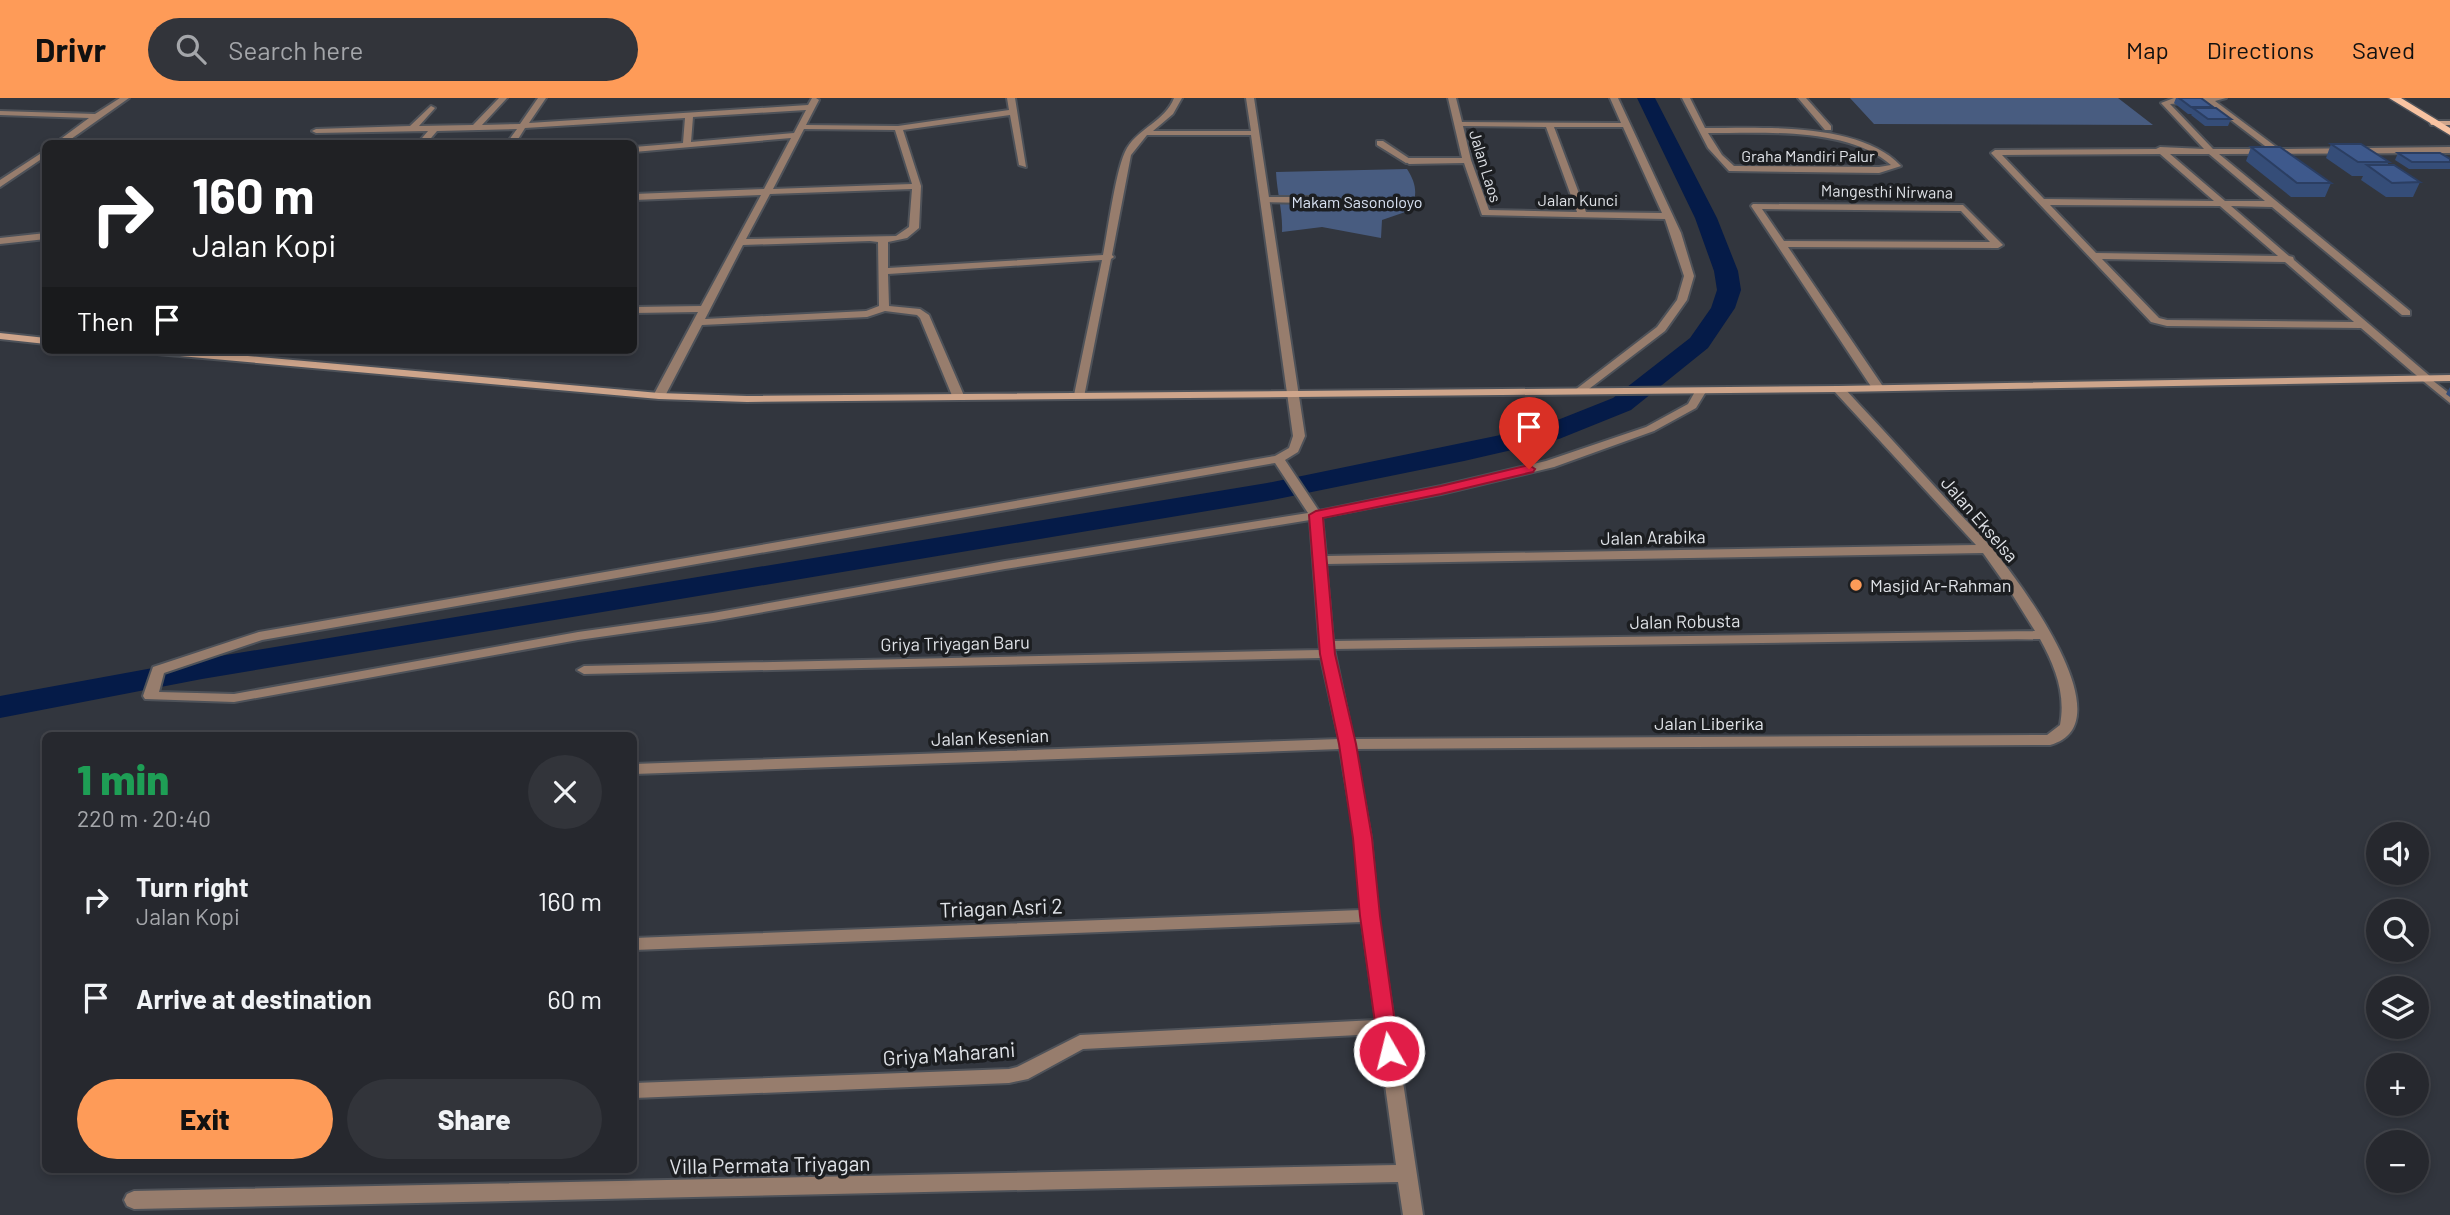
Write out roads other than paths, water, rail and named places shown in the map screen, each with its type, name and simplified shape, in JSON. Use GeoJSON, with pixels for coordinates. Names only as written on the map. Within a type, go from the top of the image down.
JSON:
{"type":"FeatureCollection","features":[{"type":"Feature","properties":{"kind":"main road"},"geometry":{"type":"LineString","coordinates":[[2394,98],[2450,132]]}},
{"type":"Feature","properties":{"kind":"main road"},"geometry":{"type":"LineString","coordinates":[[2414,98],[2450,122]]}},
{"type":"Feature","properties":{"kind":"main road"},"geometry":{"type":"LineString","coordinates":[[2434,123],[2450,122]]}},
{"type":"Feature","properties":{"kind":"main road"},"geometry":{"type":"LineString","coordinates":[[0,336],[42,341]]}},
{"type":"Feature","properties":{"kind":"main road"},"geometry":{"type":"LineString","coordinates":[[191,354],[659,396],[747,399],[1838,389],[2450,378]]}},
{"type":"Feature","properties":{"kind":"street"},"geometry":{"type":"LineString","coordinates":[[64,140],[125,98]]}},
{"type":"Feature","properties":{"kind":"street"},"geometry":{"type":"LineString","coordinates":[[474,128],[503,98]]}},
{"type":"Feature","properties":{"kind":"street"},"geometry":{"type":"LineString","coordinates":[[513,140],[542,98]]}},
{"type":"Feature","properties":{"kind":"street"},"geometry":{"type":"LineString","coordinates":[[1011,98],[1023,165]]}},
{"type":"Feature","properties":{"kind":"street"},"geometry":{"type":"LineString","coordinates":[[1080,395],[1127,155],[1130,146],[1143,133],[1176,107],[1178,98]]}},
{"type":"Feature","properties":{"kind":"street"},"geometry":{"type":"LineString","coordinates":[[1250,98],[1299,436],[1297,444],[1280,463],[259,636],[158,670],[150,696],[234,698],[578,636],[713,617],[1313,510],[1441,490],[1550,464],[1650,429],[1692,406],[1701,395],[1698,390]]}},
{"type":"Feature","properties":{"kind":"street","name":"Jalan Laos"},"geometry":{"type":"LineString","coordinates":[[1452,98],[1483,211],[1489,214]]}},
{"type":"Feature","properties":{"kind":"street"},"geometry":{"type":"LineString","coordinates":[[1581,390],[1661,329],[1682,300],[1689,276],[1676,233],[1614,98]]}},
{"type":"Feature","properties":{"kind":"street","name":"Graha Mandiri Palur"},"geometry":{"type":"LineString","coordinates":[[1686,98],[1703,130],[1726,165],[1732,169],[1879,170],[1898,166],[1870,148],[1818,135],[1703,130]]}},
{"type":"Feature","properties":{"kind":"street"},"geometry":{"type":"LineString","coordinates":[[1802,98],[1828,128]]}},
{"type":"Feature","properties":{"kind":"street"},"geometry":{"type":"LineString","coordinates":[[2221,98],[2165,103],[2209,150],[2406,313]]}},
{"type":"Feature","properties":{"kind":"street"},"geometry":{"type":"LineString","coordinates":[[2209,99],[2276,150]]}},
{"type":"Feature","properties":{"kind":"street"},"geometry":{"type":"LineString","coordinates":[[316,131],[523,126],[689,115],[813,102]]}},
{"type":"Feature","properties":{"kind":"street"},"geometry":{"type":"LineString","coordinates":[[659,396],[813,102]]}},
{"type":"Feature","properties":{"kind":"street"},"geometry":{"type":"LineString","coordinates":[[412,129],[431,108]]}},
{"type":"Feature","properties":{"kind":"street"},"geometry":{"type":"LineString","coordinates":[[637,150],[798,131],[898,128],[1013,112]]}},
{"type":"Feature","properties":{"kind":"street"},"geometry":{"type":"LineString","coordinates":[[0,113],[97,116]]}},
{"type":"Feature","properties":{"kind":"street"},"geometry":{"type":"LineString","coordinates":[[687,145],[689,115]]}},
{"type":"Feature","properties":{"kind":"street"},"geometry":{"type":"LineString","coordinates":[[1458,124],[1628,125]]}},
{"type":"Feature","properties":{"kind":"street"},"geometry":{"type":"LineString","coordinates":[[1549,125],[1583,215]]}},
{"type":"Feature","properties":{"kind":"street"},"geometry":{"type":"LineString","coordinates":[[738,242],[870,238],[883,242],[903,236],[914,228],[917,186],[898,128]]}},
{"type":"Feature","properties":{"kind":"street"},"geometry":{"type":"LineString","coordinates":[[424,140],[433,130]]}},
{"type":"Feature","properties":{"kind":"street"},"geometry":{"type":"LineString","coordinates":[[1143,133],[1254,133]]}},
{"type":"Feature","properties":{"kind":"street"},"geometry":{"type":"LineString","coordinates":[[1380,143],[1409,161],[1467,160]]}},
{"type":"Feature","properties":{"kind":"street"},"geometry":{"type":"LineString","coordinates":[[2160,150],[2290,259],[2450,400]]}},
{"type":"Feature","properties":{"kind":"street"},"geometry":{"type":"LineString","coordinates":[[2365,325],[2161,322],[2150,317],[1995,153],[2450,150]]}},
{"type":"Feature","properties":{"kind":"street"},"geometry":{"type":"LineString","coordinates":[[0,184],[42,155]]}},
{"type":"Feature","properties":{"kind":"street"},"geometry":{"type":"LineString","coordinates":[[637,197],[917,186]]}},
{"type":"Feature","properties":{"kind":"street"},"geometry":{"type":"LineString","coordinates":[[1265,200],[1311,200]]}},
{"type":"Feature","properties":{"kind":"street"},"geometry":{"type":"LineString","coordinates":[[2041,202],[2272,204]]}},
{"type":"Feature","properties":{"kind":"street","name":"Mangesthi Nirwana"},"geometry":{"type":"LineString","coordinates":[[1781,244],[1998,245],[1963,208],[1756,206],[1781,244],[1878,388]]}},
{"type":"Feature","properties":{"kind":"street","name":"Jalan Kunci"},"geometry":{"type":"LineString","coordinates":[[1489,214],[1667,216]]}},
{"type":"Feature","properties":{"kind":"street"},"geometry":{"type":"LineString","coordinates":[[4,241],[42,236]]}},
{"type":"Feature","properties":{"kind":"street"},"geometry":{"type":"LineString","coordinates":[[883,242],[884,308]]}},
{"type":"Feature","properties":{"kind":"street"},"geometry":{"type":"LineString","coordinates":[[2092,256],[2290,259]]}},
{"type":"Feature","properties":{"kind":"street"},"geometry":{"type":"LineString","coordinates":[[884,271],[1109,257]]}},
{"type":"Feature","properties":{"kind":"street"},"geometry":{"type":"LineString","coordinates":[[699,322],[867,314],[884,308],[923,314],[959,398]]}},
{"type":"Feature","properties":{"kind":"street"},"geometry":{"type":"LineString","coordinates":[[637,310],[704,309]]}},
{"type":"Feature","properties":{"kind":"street","name":"Jalan Ekselsa"},"geometry":{"type":"LineString","coordinates":[[1838,389],[1986,549],[2020,595],[2069,685],[2071,713],[2068,731]]}},
{"type":"Feature","properties":{"kind":"street"},"geometry":{"type":"LineString","coordinates":[[1280,463],[1313,510],[1327,649],[1363,838],[1370,916],[1413,1215]]}},
{"type":"Feature","properties":{"kind":"street","name":"Jalan Arabika"},"geometry":{"type":"LineString","coordinates":[[1320,560],[1986,549]]}},
{"type":"Feature","properties":{"kind":"street","name":"Jalan Robusta"},"geometry":{"type":"LineString","coordinates":[[1327,649],[2044,635]]}},
{"type":"Feature","properties":{"kind":"street","name":"Griya Triyagan Baru"},"geometry":{"type":"LineString","coordinates":[[584,670],[1327,649]]}},
{"type":"Feature","properties":{"kind":"street","name":"Jalan Liberika"},"geometry":{"type":"LineString","coordinates":[[1347,744],[2050,740],[2068,731]]}},
{"type":"Feature","properties":{"kind":"street","name":"Jalan Kesenian"},"geometry":{"type":"LineString","coordinates":[[637,769],[1347,744]]}},
{"type":"Feature","properties":{"kind":"street","name":"Triagan Asri 2"},"geometry":{"type":"LineString","coordinates":[[637,943],[1370,916]]}},
{"type":"Feature","properties":{"kind":"street","name":"Griya Maharani"},"geometry":{"type":"LineString","coordinates":[[637,1091],[1009,1076],[1021,1074],[1080,1042],[1386,1027]]}},
{"type":"Feature","properties":{"kind":"street","name":"Villa Permata Triyagan"},"geometry":{"type":"LineString","coordinates":[[134,1200],[1406,1173]]}},
{"type":"Feature","properties":{"kind":"waterway"},"geometry":{"type":"LineString","coordinates":[[0,707],[202,669],[1267,492],[1464,453],[1549,433],[1622,404],[1699,343],[1723,308],[1729,290],[1726,271],[1706,218],[1646,98]]}},
{"type":"Feature","properties":{"kind":"place","name":"Masjid Ar-Rahman"},"geometry":{"type":"Point","coordinates":[1856,585]}},
{"type":"Feature","properties":{"kind":"park label","name":"Makam Sasonoloyo"},"geometry":{"type":"Point","coordinates":[1357,201]}}]}
